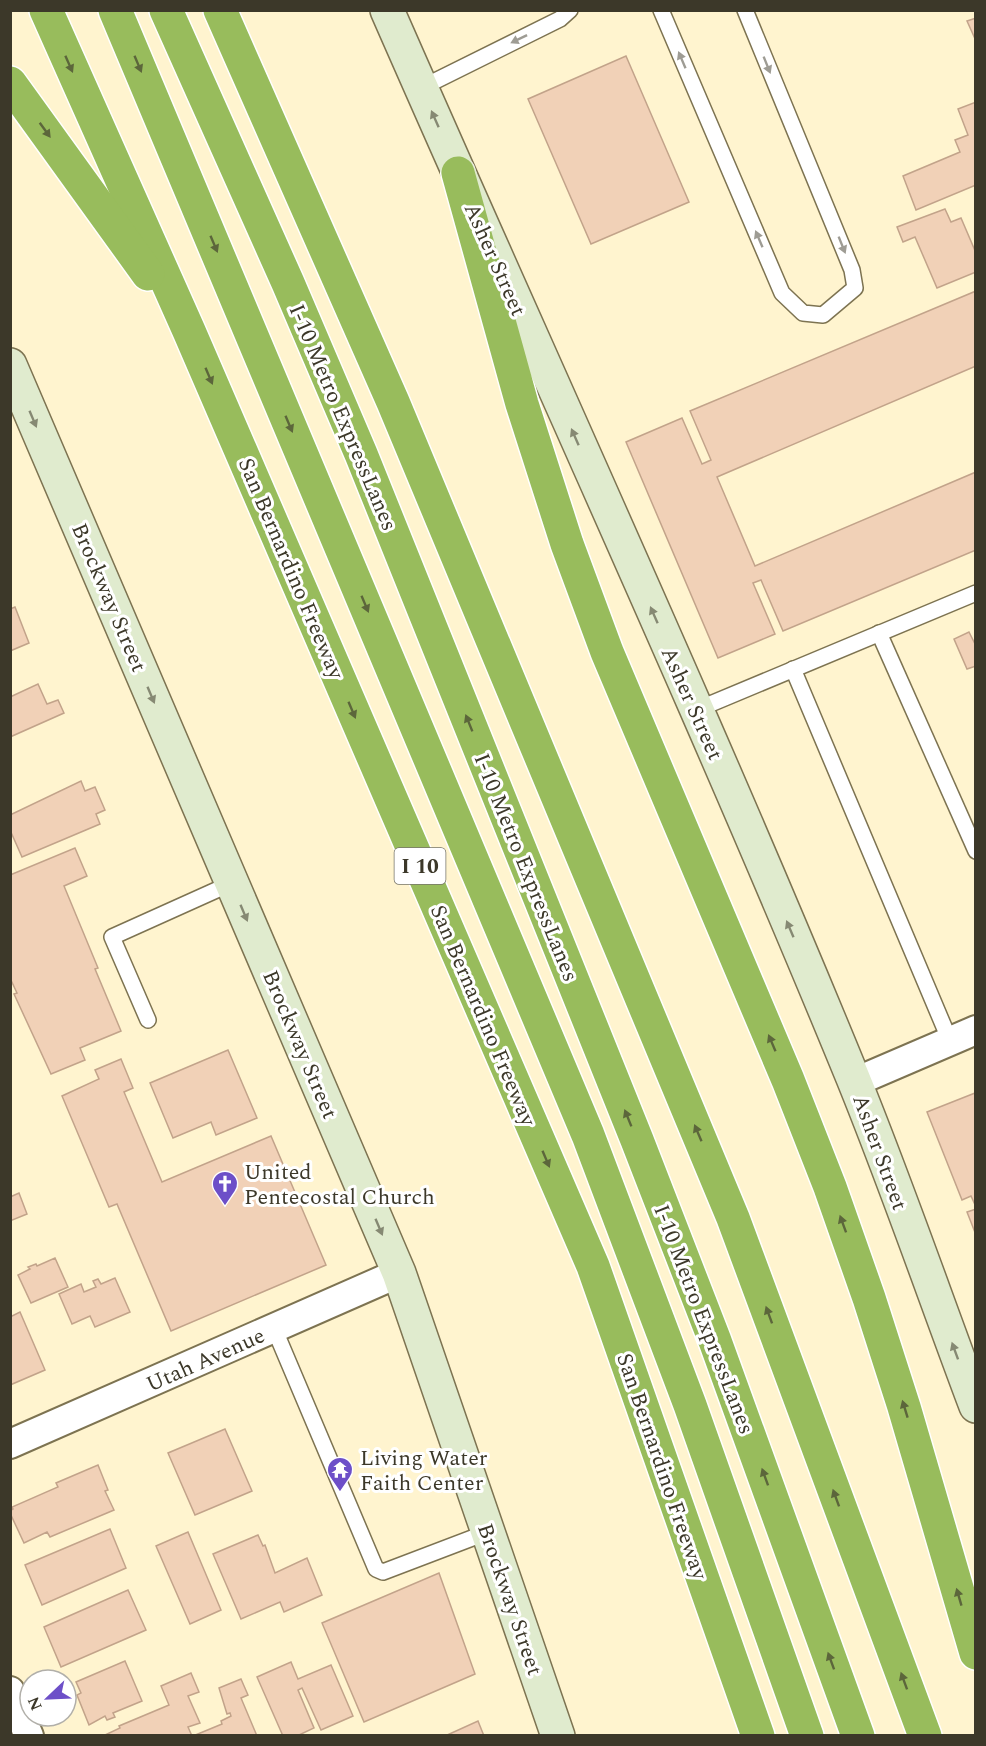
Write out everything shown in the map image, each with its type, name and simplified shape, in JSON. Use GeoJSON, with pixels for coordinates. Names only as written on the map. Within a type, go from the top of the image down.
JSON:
{"type":"FeatureCollection","features":[{"type":"Feature","properties":{"kind":"highway","name":"San Bernardino Freeway"},"geometry":{"type":"LineString","coordinates":[[46,10],[189,331],[592,1266],[758,1736]]}},
{"type":"Feature","properties":{"kind":"highway","name":"I-10 Metro ExpressLanes"},"geometry":{"type":"LineString","coordinates":[[115,10],[588,1135],[690,1405],[807,1736]]}},
{"type":"Feature","properties":{"kind":"highway","name":"I-10 Metro ExpressLanes"},"geometry":{"type":"LineString","coordinates":[[166,10],[361,454],[628,1118],[716,1341],[858,1736]]}},
{"type":"Feature","properties":{"kind":"highway"},"geometry":{"type":"LineString","coordinates":[[220,10],[393,402],[733,1218],[924,1736]]}},
{"type":"Feature","properties":{"kind":"highway"},"geometry":{"type":"LineString","coordinates":[[10,83],[189,331]]}},
{"type":"Feature","properties":{"kind":"highway"},"geometry":{"type":"LineString","coordinates":[[458,173],[522,404],[567,544],[607,652],[788,1080],[830,1187],[870,1298],[904,1407],[975,1653]]}},
{"type":"Feature","properties":{"kind":"street","name":"Asher Street"},"geometry":{"type":"LineString","coordinates":[[387,10],[696,710],[855,1082],[975,1406]]}},
{"type":"Feature","properties":{"kind":"street","name":"Brockway Street"},"geometry":{"type":"LineString","coordinates":[[10,365],[399,1273],[558,1736]]}},
{"type":"Feature","properties":{"kind":"street"},"geometry":{"type":"LineString","coordinates":[[855,1082],[963,1035]]}},
{"type":"Feature","properties":{"kind":"street","name":"Utah Avenue"},"geometry":{"type":"LineString","coordinates":[[10,1444],[399,1273]]}},
{"type":"Feature","properties":{"kind":"street"},"geometry":{"type":"LineString","coordinates":[[10,1691],[29,1736]]}},
{"type":"Feature","properties":{"kind":"lane"},"geometry":{"type":"LineString","coordinates":[[421,88],[560,19],[570,10]]}},
{"type":"Feature","properties":{"kind":"lane"},"geometry":{"type":"LineString","coordinates":[[661,10],[782,293],[803,313],[823,315],[855,288],[852,270],[745,10]]}},
{"type":"Feature","properties":{"kind":"lane"},"geometry":{"type":"LineString","coordinates":[[696,710],[975,593]]}},
{"type":"Feature","properties":{"kind":"lane"},"geometry":{"type":"LineString","coordinates":[[879,633],[975,851]]}},
{"type":"Feature","properties":{"kind":"lane"},"geometry":{"type":"LineString","coordinates":[[793,669],[963,1035]]}},
{"type":"Feature","properties":{"kind":"lane"},"geometry":{"type":"LineString","coordinates":[[148,1020],[112,937],[232,883]]}},
{"type":"Feature","properties":{"kind":"lane"},"geometry":{"type":"LineString","coordinates":[[274,1328],[376,1569],[383,1572],[488,1532]]}},
{"type":"Feature","properties":{"kind":"building"},"geometry":{"type":"Polygon","coordinates":[[[976,18],[976,41],[967,21],[976,18]]]}},
{"type":"Feature","properties":{"kind":"building"},"geometry":{"type":"Polygon","coordinates":[[[626,56],[689,202],[591,244],[528,99],[626,56]]]}},
{"type":"Feature","properties":{"kind":"building"},"geometry":{"type":"Polygon","coordinates":[[[976,102],[976,185],[916,210],[903,176],[960,152],[955,140],[968,135],[958,109],[976,102]]]}},
{"type":"Feature","properties":{"kind":"building"},"geometry":{"type":"Polygon","coordinates":[[[945,209],[951,222],[961,218],[976,253],[976,272],[937,288],[915,237],[903,242],[897,227],[945,209]]]}},
{"type":"Feature","properties":{"kind":"building"},"geometry":{"type":"Polygon","coordinates":[[[976,291],[976,366],[717,477],[755,566],[976,472],[976,550],[783,631],[761,580],[753,583],[775,634],[718,658],[626,442],[682,418],[702,464],[711,460],[690,411],[976,291]]]}},
{"type":"Feature","properties":{"kind":"building"},"geometry":{"type":"Polygon","coordinates":[[[15,607],[29,643],[10,651],[10,609],[15,607]]]}},
{"type":"Feature","properties":{"kind":"building"},"geometry":{"type":"Polygon","coordinates":[[[969,632],[976,646],[976,666],[967,669],[954,639],[969,632]]]}},
{"type":"Feature","properties":{"kind":"building"},"geometry":{"type":"Polygon","coordinates":[[[38,684],[47,704],[58,700],[64,713],[10,737],[10,697],[38,684]]]}},
{"type":"Feature","properties":{"kind":"building"},"geometry":{"type":"Polygon","coordinates":[[[81,781],[85,791],[95,787],[105,810],[96,814],[100,824],[22,857],[10,830],[10,815],[81,781]]]}},
{"type":"Feature","properties":{"kind":"building"},"geometry":{"type":"Polygon","coordinates":[[[75,848],[87,876],[64,886],[121,1031],[80,1048],[85,1060],[51,1074],[14,994],[17,993],[10,978],[10,875],[75,848]]]}},
{"type":"Feature","properties":{"kind":"building"},"geometry":{"type":"Polygon","coordinates":[[[228,1050],[257,1118],[216,1135],[211,1122],[173,1138],[150,1083],[228,1050]]]}},
{"type":"Feature","properties":{"kind":"building"},"geometry":{"type":"Polygon","coordinates":[[[121,1059],[133,1088],[124,1092],[162,1182],[271,1136],[326,1265],[171,1331],[117,1204],[109,1207],[62,1096],[99,1079],[95,1070],[121,1059]]]}},
{"type":"Feature","properties":{"kind":"building"},"geometry":{"type":"Polygon","coordinates":[[[975,1093],[976,1207],[971,1196],[962,1200],[927,1112],[975,1093]]]}},
{"type":"Feature","properties":{"kind":"building"},"geometry":{"type":"Polygon","coordinates":[[[19,1193],[27,1214],[10,1221],[10,1197],[19,1193]]]}},
{"type":"Feature","properties":{"kind":"building"},"geometry":{"type":"Polygon","coordinates":[[[976,1209],[976,1235],[967,1212],[976,1209]]]}},
{"type":"Feature","properties":{"kind":"building"},"geometry":{"type":"Polygon","coordinates":[[[55,1258],[68,1287],[31,1303],[18,1275],[30,1269],[28,1267],[36,1264],[37,1266],[55,1258]]]}},
{"type":"Feature","properties":{"kind":"building"},"geometry":{"type":"Polygon","coordinates":[[[115,1278],[130,1312],[95,1327],[90,1316],[72,1324],[59,1294],[81,1284],[84,1292],[96,1287],[93,1281],[98,1279],[101,1284],[115,1278]]]}},
{"type":"Feature","properties":{"kind":"building"},"geometry":{"type":"Polygon","coordinates":[[[20,1312],[45,1370],[10,1385],[10,1317],[20,1312]]]}},
{"type":"Feature","properties":{"kind":"building"},"geometry":{"type":"Polygon","coordinates":[[[225,1429],[252,1491],[195,1515],[168,1453],[225,1429]]]}},
{"type":"Feature","properties":{"kind":"building"},"geometry":{"type":"Polygon","coordinates":[[[98,1465],[108,1490],[105,1491],[114,1510],[50,1537],[47,1532],[24,1543],[10,1513],[12,1507],[58,1487],[56,1483],[98,1465]]]}},
{"type":"Feature","properties":{"kind":"building"},"geometry":{"type":"Polygon","coordinates":[[[110,1529],[126,1568],[42,1605],[25,1565],[110,1529]]]}},
{"type":"Feature","properties":{"kind":"building"},"geometry":{"type":"Polygon","coordinates":[[[188,1532],[221,1610],[190,1624],[156,1546],[188,1532]]]}},
{"type":"Feature","properties":{"kind":"building"},"geometry":{"type":"Polygon","coordinates":[[[258,1535],[263,1546],[265,1545],[275,1573],[307,1558],[322,1595],[284,1612],[280,1602],[241,1619],[213,1554],[258,1535]]]}},
{"type":"Feature","properties":{"kind":"building"},"geometry":{"type":"Polygon","coordinates":[[[439,1573],[475,1674],[364,1722],[322,1623],[439,1573]]]}},
{"type":"Feature","properties":{"kind":"building"},"geometry":{"type":"Polygon","coordinates":[[[128,1590],[146,1630],[61,1667],[44,1627],[128,1590]]]}},
{"type":"Feature","properties":{"kind":"building"},"geometry":{"type":"Polygon","coordinates":[[[125,1661],[142,1701],[113,1713],[115,1717],[107,1720],[105,1716],[89,1725],[78,1698],[81,1693],[78,1681],[125,1661]]]}},
{"type":"Feature","properties":{"kind":"building"},"geometry":{"type":"Polygon","coordinates":[[[291,1662],[298,1679],[331,1665],[353,1716],[321,1730],[302,1688],[298,1690],[314,1728],[297,1736],[283,1736],[257,1677],[291,1662]]]}},
{"type":"Feature","properties":{"kind":"building"},"geometry":{"type":"Polygon","coordinates":[[[191,1673],[199,1692],[188,1696],[200,1723],[188,1727],[192,1736],[103,1736],[120,1728],[119,1726],[169,1705],[161,1686],[191,1673]]]}},
{"type":"Feature","properties":{"kind":"building"},"geometry":{"type":"Polygon","coordinates":[[[241,1679],[248,1695],[241,1698],[257,1736],[193,1736],[222,1724],[221,1721],[231,1716],[230,1713],[227,1714],[219,1688],[241,1679]]]}},
{"type":"Feature","properties":{"kind":"building"},"geometry":{"type":"Polygon","coordinates":[[[478,1721],[484,1736],[445,1736],[478,1721]]]}},
{"type":"Feature","properties":{"kind":"place","name":"United Pentecostal Church"},"geometry":{"type":"Point","coordinates":[225,1207]}},
{"type":"Feature","properties":{"kind":"place","name":"Living Water Faith Center"},"geometry":{"type":"Point","coordinates":[340,1493]}}]}
